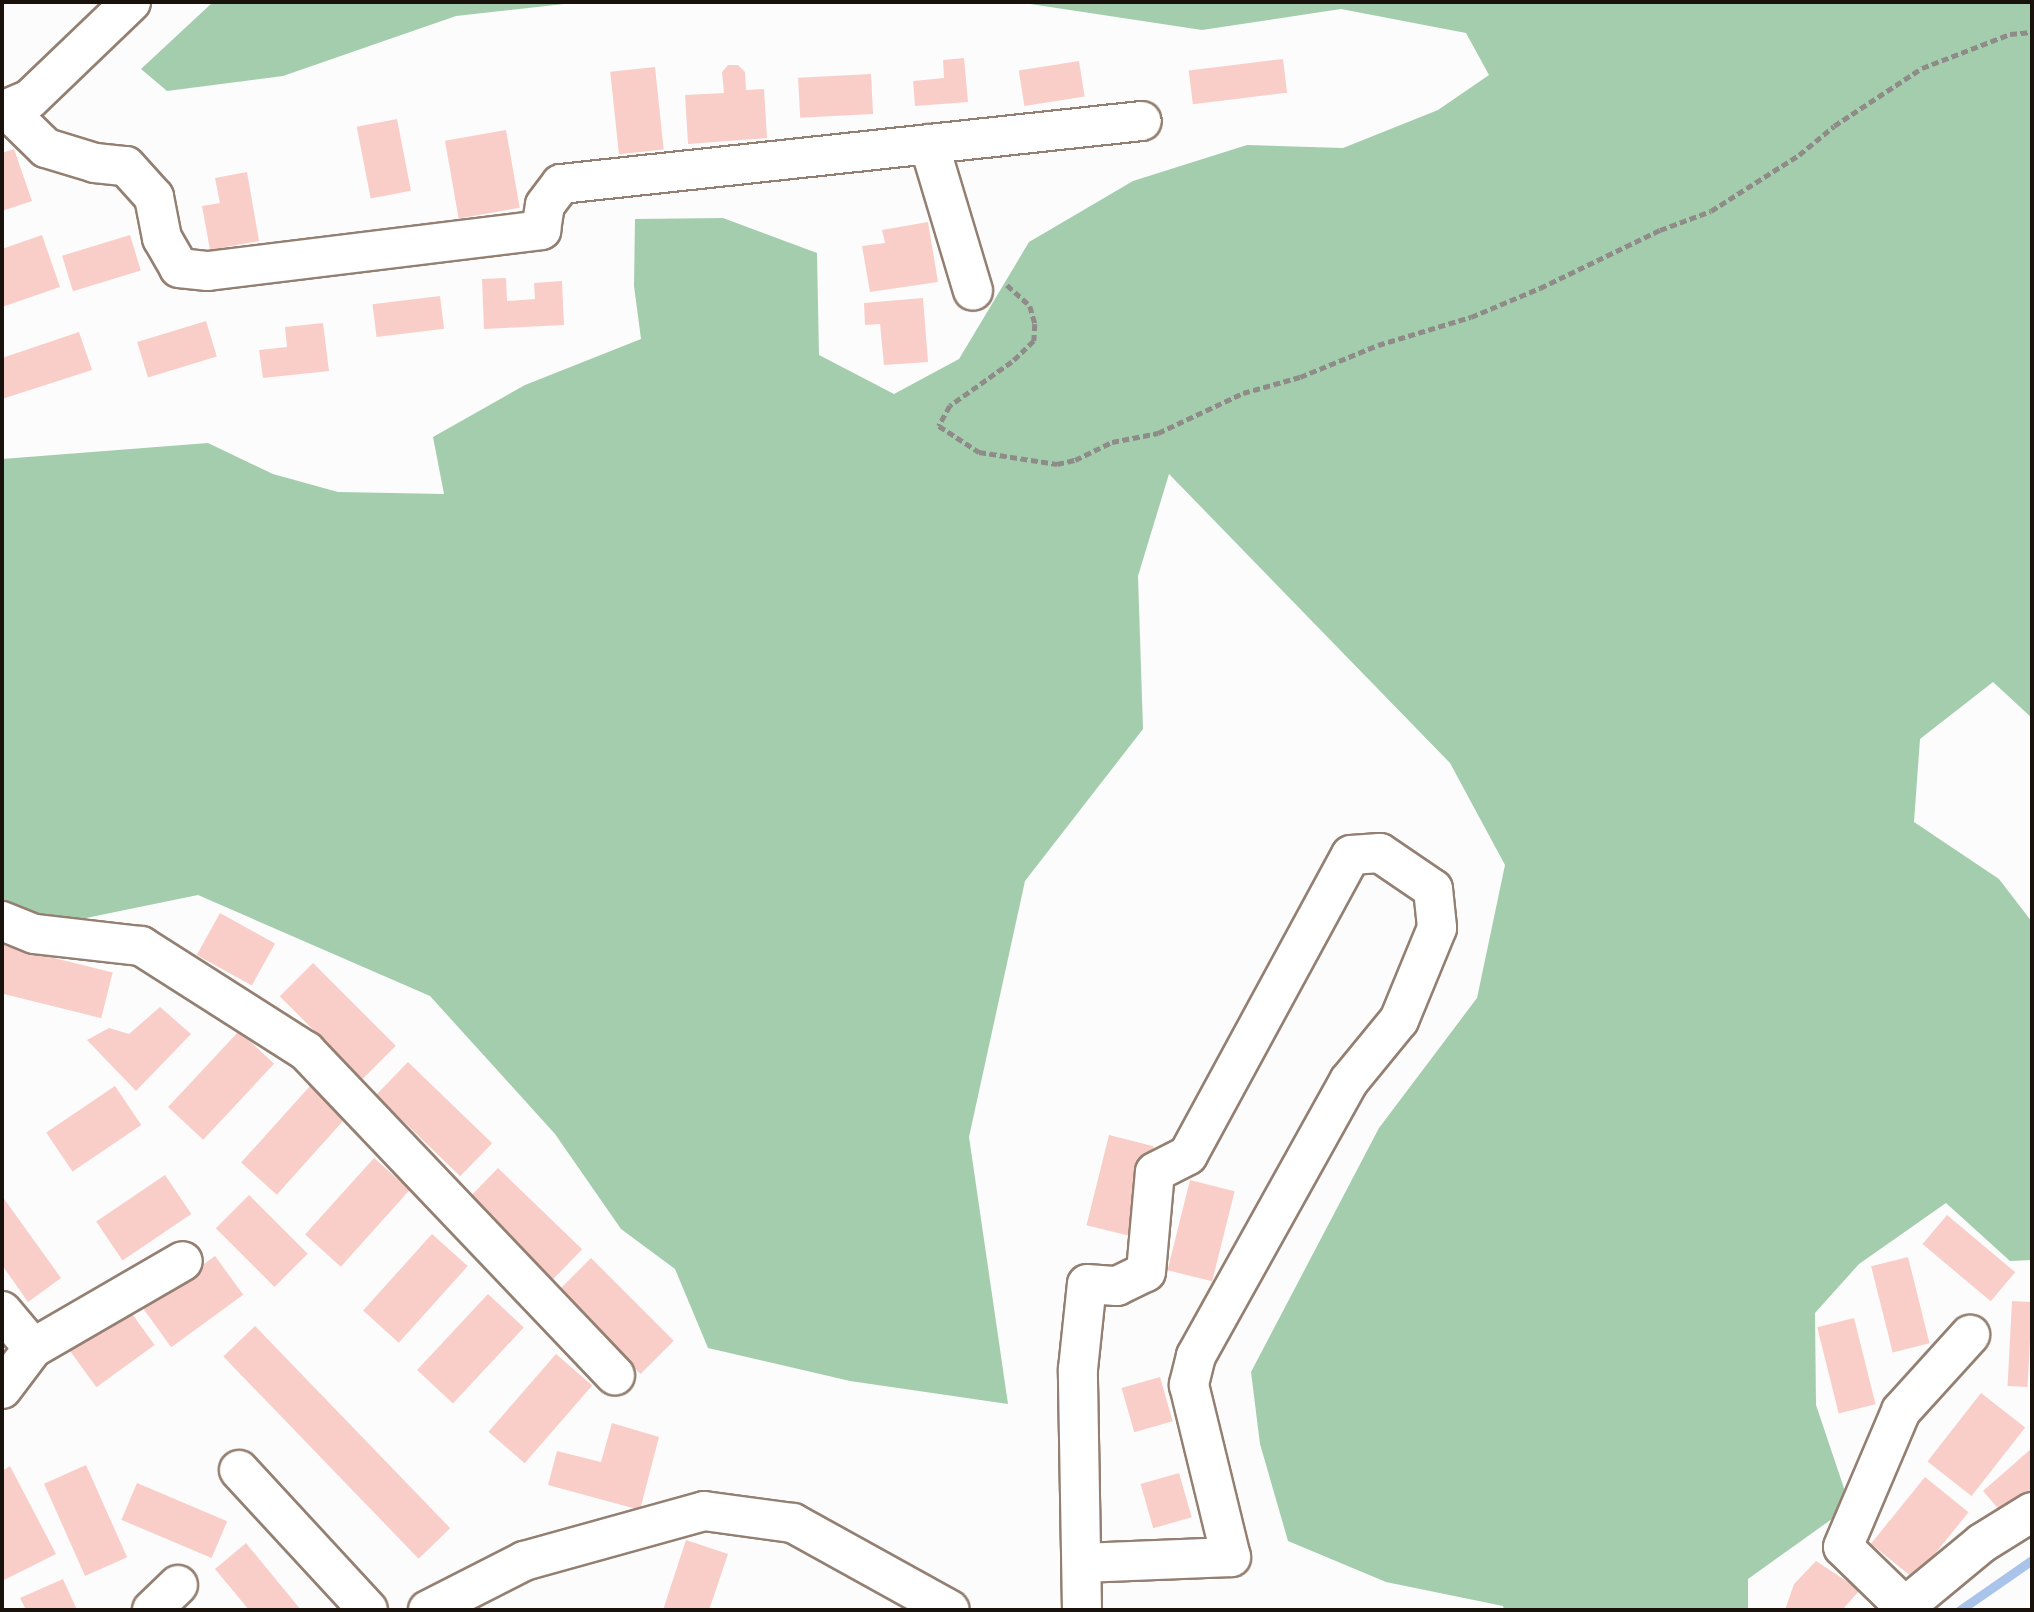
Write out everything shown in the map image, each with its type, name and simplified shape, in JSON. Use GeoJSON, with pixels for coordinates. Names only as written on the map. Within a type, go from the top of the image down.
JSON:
{"type":"FeatureCollection","features":[{"type":"Feature","properties":{"kind":"street"},"geometry":{"type":"LineString","coordinates":[[131,2],[30,99],[4,110],[46,148],[95,163],[126,166],[155,197],[162,238],[179,268],[208,271],[541,230],[545,205],[561,184],[1142,121]]}},
{"type":"Feature","properties":{"kind":"street"},"geometry":{"type":"LineString","coordinates":[[929,144],[986,284]]}},
{"type":"Feature","properties":{"kind":"street"},"geometry":{"type":"LineString","coordinates":[[1082,1610],[1078,1369],[1087,1284],[1117,1286],[1146,1272],[1155,1172],[1188,1155],[1351,855],[1380,853],[1433,889],[1437,928],[1399,1020],[1349,1081],[1196,1356],[1188,1385],[1231,1557],[1083,1563]]}},
{"type":"Feature","properties":{"kind":"street"},"geometry":{"type":"LineString","coordinates":[[2,921],[35,934],[141,947],[306,1051],[615,1375]]}},
{"type":"Feature","properties":{"kind":"street"},"geometry":{"type":"LineString","coordinates":[[2,1389],[33,1348],[183,1261]]}},
{"type":"Feature","properties":{"kind":"street"},"geometry":{"type":"LineString","coordinates":[[2,1311],[33,1348]]}},
{"type":"Feature","properties":{"kind":"street"},"geometry":{"type":"LineString","coordinates":[[1970,1335],[1901,1411],[1843,1547],[1903,1609],[1982,1543],[2032,1512]]}},
{"type":"Feature","properties":{"kind":"street"},"geometry":{"type":"LineString","coordinates":[[239,1470],[369,1610]]}},
{"type":"Feature","properties":{"kind":"street"},"geometry":{"type":"LineString","coordinates":[[428,1610],[524,1561],[704,1511],[793,1523],[950,1610]]}},
{"type":"Feature","properties":{"kind":"path"},"geometry":{"type":"LineString","coordinates":[[986,284],[1030,306],[1035,324],[1034,341],[1012,362],[950,406],[939,426],[979,452],[1057,464],[1075,460],[1112,442],[1158,433],[1243,393],[1300,377],[1378,345],[1471,317],[1540,288],[1660,230],[1711,211],[1799,155],[1834,126],[1922,68],[2010,34],[2032,32]]}},
{"type":"Feature","properties":{"kind":"green space"},"geometry":{"type":"Polygon","coordinates":[[[213,2],[582,2],[456,16],[283,76],[167,91],[141,69],[213,2]]]}},
{"type":"Feature","properties":{"kind":"green space"},"geometry":{"type":"Polygon","coordinates":[[[1017,2],[2032,2],[2032,718],[1993,682],[1920,739],[1914,822],[1999,879],[2032,922],[2032,1260],[2010,1261],[1946,1203],[1859,1264],[1815,1313],[1816,1405],[1850,1506],[1748,1579],[1748,1610],[1504,1610],[1503,1606],[1386,1582],[1288,1541],[1260,1444],[1251,1372],[1379,1128],[1477,998],[1505,865],[1450,763],[1169,474],[1138,576],[1143,729],[1025,881],[969,1137],[1008,1404],[850,1381],[708,1348],[675,1269],[621,1229],[555,1134],[430,996],[198,895],[47,926],[2,908],[2,459],[208,443],[273,474],[338,492],[444,494],[433,437],[525,385],[641,339],[634,286],[635,219],[723,218],[817,253],[819,355],[894,394],[959,359],[1029,242],[1133,181],[1247,145],[1343,148],[1438,110],[1489,75],[1466,33],[1341,9],[1202,30],[1017,2]]]}},
{"type":"Feature","properties":{"kind":"building"},"geometry":{"type":"Polygon","coordinates":[[[964,58],[968,102],[915,106],[913,81],[944,78],[943,60],[964,58]]]}},
{"type":"Feature","properties":{"kind":"building"},"geometry":{"type":"Polygon","coordinates":[[[1283,59],[1287,93],[1193,104],[1189,71],[1283,59]]]}},
{"type":"Feature","properties":{"kind":"building"},"geometry":{"type":"Polygon","coordinates":[[[1079,61],[1085,97],[1024,106],[1019,71],[1079,61]]]}},
{"type":"Feature","properties":{"kind":"building"},"geometry":{"type":"Polygon","coordinates":[[[728,65],[738,65],[745,72],[746,90],[764,89],[767,138],[688,144],[685,95],[724,93],[722,72],[728,65]]]}},
{"type":"Feature","properties":{"kind":"building"},"geometry":{"type":"Polygon","coordinates":[[[655,67],[664,150],[619,154],[610,72],[655,67]]]}},
{"type":"Feature","properties":{"kind":"building"},"geometry":{"type":"Polygon","coordinates":[[[871,74],[873,114],[800,118],[798,78],[871,74]]]}},
{"type":"Feature","properties":{"kind":"building"},"geometry":{"type":"Polygon","coordinates":[[[397,119],[411,191],[371,198],[357,127],[397,119]]]}},
{"type":"Feature","properties":{"kind":"building"},"geometry":{"type":"Polygon","coordinates":[[[506,130],[520,208],[459,219],[445,141],[506,130]]]}},
{"type":"Feature","properties":{"kind":"building"},"geometry":{"type":"Polygon","coordinates":[[[14,149],[32,201],[2,211],[2,153],[14,149]]]}},
{"type":"Feature","properties":{"kind":"building"},"geometry":{"type":"Polygon","coordinates":[[[247,172],[259,241],[210,250],[202,206],[220,203],[215,178],[247,172]]]}},
{"type":"Feature","properties":{"kind":"building"},"geometry":{"type":"Polygon","coordinates":[[[928,222],[938,282],[870,292],[862,246],[885,243],[882,230],[928,222]]]}},
{"type":"Feature","properties":{"kind":"building"},"geometry":{"type":"Polygon","coordinates":[[[42,235],[60,287],[2,307],[2,249],[42,235]]]}},
{"type":"Feature","properties":{"kind":"building"},"geometry":{"type":"Polygon","coordinates":[[[130,235],[141,270],[73,291],[62,256],[130,235]]]}},
{"type":"Feature","properties":{"kind":"building"},"geometry":{"type":"Polygon","coordinates":[[[506,278],[507,301],[535,299],[534,283],[562,281],[564,325],[484,329],[482,279],[506,278]]]}},
{"type":"Feature","properties":{"kind":"building"},"geometry":{"type":"Polygon","coordinates":[[[440,296],[444,329],[377,337],[373,304],[440,296]]]}},
{"type":"Feature","properties":{"kind":"building"},"geometry":{"type":"Polygon","coordinates":[[[923,298],[928,362],[884,365],[880,324],[865,325],[864,303],[923,298]]]}},
{"type":"Feature","properties":{"kind":"building"},"geometry":{"type":"Polygon","coordinates":[[[206,321],[217,356],[148,377],[137,342],[206,321]]]}},
{"type":"Feature","properties":{"kind":"building"},"geometry":{"type":"Polygon","coordinates":[[[323,323],[329,371],[263,378],[259,350],[287,347],[285,327],[323,323]]]}},
{"type":"Feature","properties":{"kind":"building"},"geometry":{"type":"Polygon","coordinates":[[[79,332],[92,370],[2,399],[2,358],[79,332]]]}},
{"type":"Feature","properties":{"kind":"building"},"geometry":{"type":"Polygon","coordinates":[[[220,913],[275,944],[252,986],[197,955],[220,913]]]}},
{"type":"Feature","properties":{"kind":"building"},"geometry":{"type":"Polygon","coordinates":[[[2,945],[113,973],[101,1018],[2,993],[2,945]]]}},
{"type":"Feature","properties":{"kind":"building"},"geometry":{"type":"Polygon","coordinates":[[[313,963],[396,1046],[362,1079],[280,996],[313,963]]]}},
{"type":"Feature","properties":{"kind":"building"},"geometry":{"type":"Polygon","coordinates":[[[160,1007],[191,1034],[136,1091],[87,1040],[109,1028],[129,1034],[160,1007]]]}},
{"type":"Feature","properties":{"kind":"building"},"geometry":{"type":"Polygon","coordinates":[[[239,1031],[274,1064],[203,1140],[168,1107],[239,1031]]]}},
{"type":"Feature","properties":{"kind":"building"},"geometry":{"type":"Polygon","coordinates":[[[408,1062],[492,1143],[460,1176],[376,1095],[408,1062]]]}},
{"type":"Feature","properties":{"kind":"building"},"geometry":{"type":"Polygon","coordinates":[[[115,1086],[141,1125],[72,1171],[46,1132],[115,1086]]]}},
{"type":"Feature","properties":{"kind":"building"},"geometry":{"type":"Polygon","coordinates":[[[310,1086],[346,1118],[277,1195],[241,1163],[310,1086]]]}},
{"type":"Feature","properties":{"kind":"building"},"geometry":{"type":"Polygon","coordinates":[[[1109,1135],[1154,1146],[1131,1236],[1087,1225],[1109,1135]]]}},
{"type":"Feature","properties":{"kind":"building"},"geometry":{"type":"Polygon","coordinates":[[[374,1158],[410,1190],[341,1267],[305,1235],[374,1158]]]}},
{"type":"Feature","properties":{"kind":"building"},"geometry":{"type":"Polygon","coordinates":[[[498,1168],[582,1249],[550,1282],[466,1201],[498,1168]]]}},
{"type":"Feature","properties":{"kind":"building"},"geometry":{"type":"Polygon","coordinates":[[[165,1175],[191,1214],[122,1260],[96,1221],[165,1175]]]}},
{"type":"Feature","properties":{"kind":"building"},"geometry":{"type":"Polygon","coordinates":[[[1190,1180],[1235,1191],[1212,1281],[1168,1270],[1190,1180]]]}},
{"type":"Feature","properties":{"kind":"building"},"geometry":{"type":"Polygon","coordinates":[[[249,1195],[308,1254],[274,1287],[216,1228],[249,1195]]]}},
{"type":"Feature","properties":{"kind":"building"},"geometry":{"type":"Polygon","coordinates":[[[2,1196],[61,1278],[28,1302],[2,1265],[2,1196]]]}},
{"type":"Feature","properties":{"kind":"building"},"geometry":{"type":"Polygon","coordinates":[[[1947,1215],[2015,1272],[1991,1301],[1923,1244],[1947,1215]]]}},
{"type":"Feature","properties":{"kind":"building"},"geometry":{"type":"Polygon","coordinates":[[[432,1234],[468,1266],[399,1343],[363,1311],[432,1234]]]}},
{"type":"Feature","properties":{"kind":"building"},"geometry":{"type":"Polygon","coordinates":[[[215,1256],[243,1295],[171,1347],[143,1308],[215,1256]]]}},
{"type":"Feature","properties":{"kind":"building"},"geometry":{"type":"Polygon","coordinates":[[[1908,1257],[1930,1343],[1893,1353],[1871,1266],[1908,1257]]]}},
{"type":"Feature","properties":{"kind":"building"},"geometry":{"type":"Polygon","coordinates":[[[591,1258],[674,1341],[640,1374],[558,1291],[591,1258]]]}},
{"type":"Feature","properties":{"kind":"building"},"geometry":{"type":"Polygon","coordinates":[[[488,1294],[524,1327],[453,1403],[417,1370],[488,1294]]]}},
{"type":"Feature","properties":{"kind":"building"},"geometry":{"type":"Polygon","coordinates":[[[2012,1301],[2032,1302],[2028,1387],[2008,1386],[2012,1301]]]}},
{"type":"Feature","properties":{"kind":"building"},"geometry":{"type":"Polygon","coordinates":[[[127,1307],[155,1345],[96,1387],[69,1349],[127,1307]]]}},
{"type":"Feature","properties":{"kind":"building"},"geometry":{"type":"Polygon","coordinates":[[[1854,1318],[1876,1404],[1839,1414],[1817,1327],[1854,1318]]]}},
{"type":"Feature","properties":{"kind":"building"},"geometry":{"type":"Polygon","coordinates":[[[255,1326],[450,1528],[419,1559],[223,1357],[255,1326]]]}},
{"type":"Feature","properties":{"kind":"building"},"geometry":{"type":"Polygon","coordinates":[[[556,1354],[592,1385],[525,1463],[488,1432],[556,1354]]]}},
{"type":"Feature","properties":{"kind":"building"},"geometry":{"type":"Polygon","coordinates":[[[1160,1377],[1173,1421],[1134,1432],[1122,1388],[1160,1377]]]}},
{"type":"Feature","properties":{"kind":"building"},"geometry":{"type":"Polygon","coordinates":[[[1981,1393],[2025,1427],[1972,1496],[1927,1462],[1981,1393]]]}},
{"type":"Feature","properties":{"kind":"building"},"geometry":{"type":"Polygon","coordinates":[[[612,1423],[659,1437],[640,1510],[548,1485],[557,1451],[601,1462],[612,1423]]]}},
{"type":"Feature","properties":{"kind":"building"},"geometry":{"type":"Polygon","coordinates":[[[2032,1448],[2032,1501],[2009,1521],[1983,1491],[2032,1448]]]}},
{"type":"Feature","properties":{"kind":"building"},"geometry":{"type":"Polygon","coordinates":[[[86,1465],[127,1557],[85,1576],[44,1484],[86,1465]]]}},
{"type":"Feature","properties":{"kind":"building"},"geometry":{"type":"Polygon","coordinates":[[[10,1466],[56,1554],[2,1581],[2,1471],[10,1466]]]}},
{"type":"Feature","properties":{"kind":"building"},"geometry":{"type":"Polygon","coordinates":[[[1179,1473],[1192,1517],[1153,1528],[1141,1484],[1179,1473]]]}},
{"type":"Feature","properties":{"kind":"building"},"geometry":{"type":"Polygon","coordinates":[[[1925,1477],[1969,1512],[1914,1579],[1871,1544],[1925,1477]]]}},
{"type":"Feature","properties":{"kind":"building"},"geometry":{"type":"Polygon","coordinates":[[[137,1483],[227,1521],[212,1558],[121,1520],[137,1483]]]}},
{"type":"Feature","properties":{"kind":"building"},"geometry":{"type":"Polygon","coordinates":[[[686,1540],[728,1554],[709,1610],[663,1610],[686,1540]]]}},
{"type":"Feature","properties":{"kind":"building"},"geometry":{"type":"Polygon","coordinates":[[[246,1543],[301,1610],[249,1610],[215,1569],[246,1543]]]}},
{"type":"Feature","properties":{"kind":"building"},"geometry":{"type":"Polygon","coordinates":[[[1816,1561],[1860,1590],[1842,1610],[1785,1610],[1794,1584],[1816,1561]]]}},
{"type":"Feature","properties":{"kind":"building"},"geometry":{"type":"Polygon","coordinates":[[[63,1579],[77,1610],[26,1610],[20,1598],[63,1579]]]}},
{"type":"Feature","properties":{"kind":"waterway"},"geometry":{"type":"LineString","coordinates":[[1960,1610],[2032,1560]]}}]}
